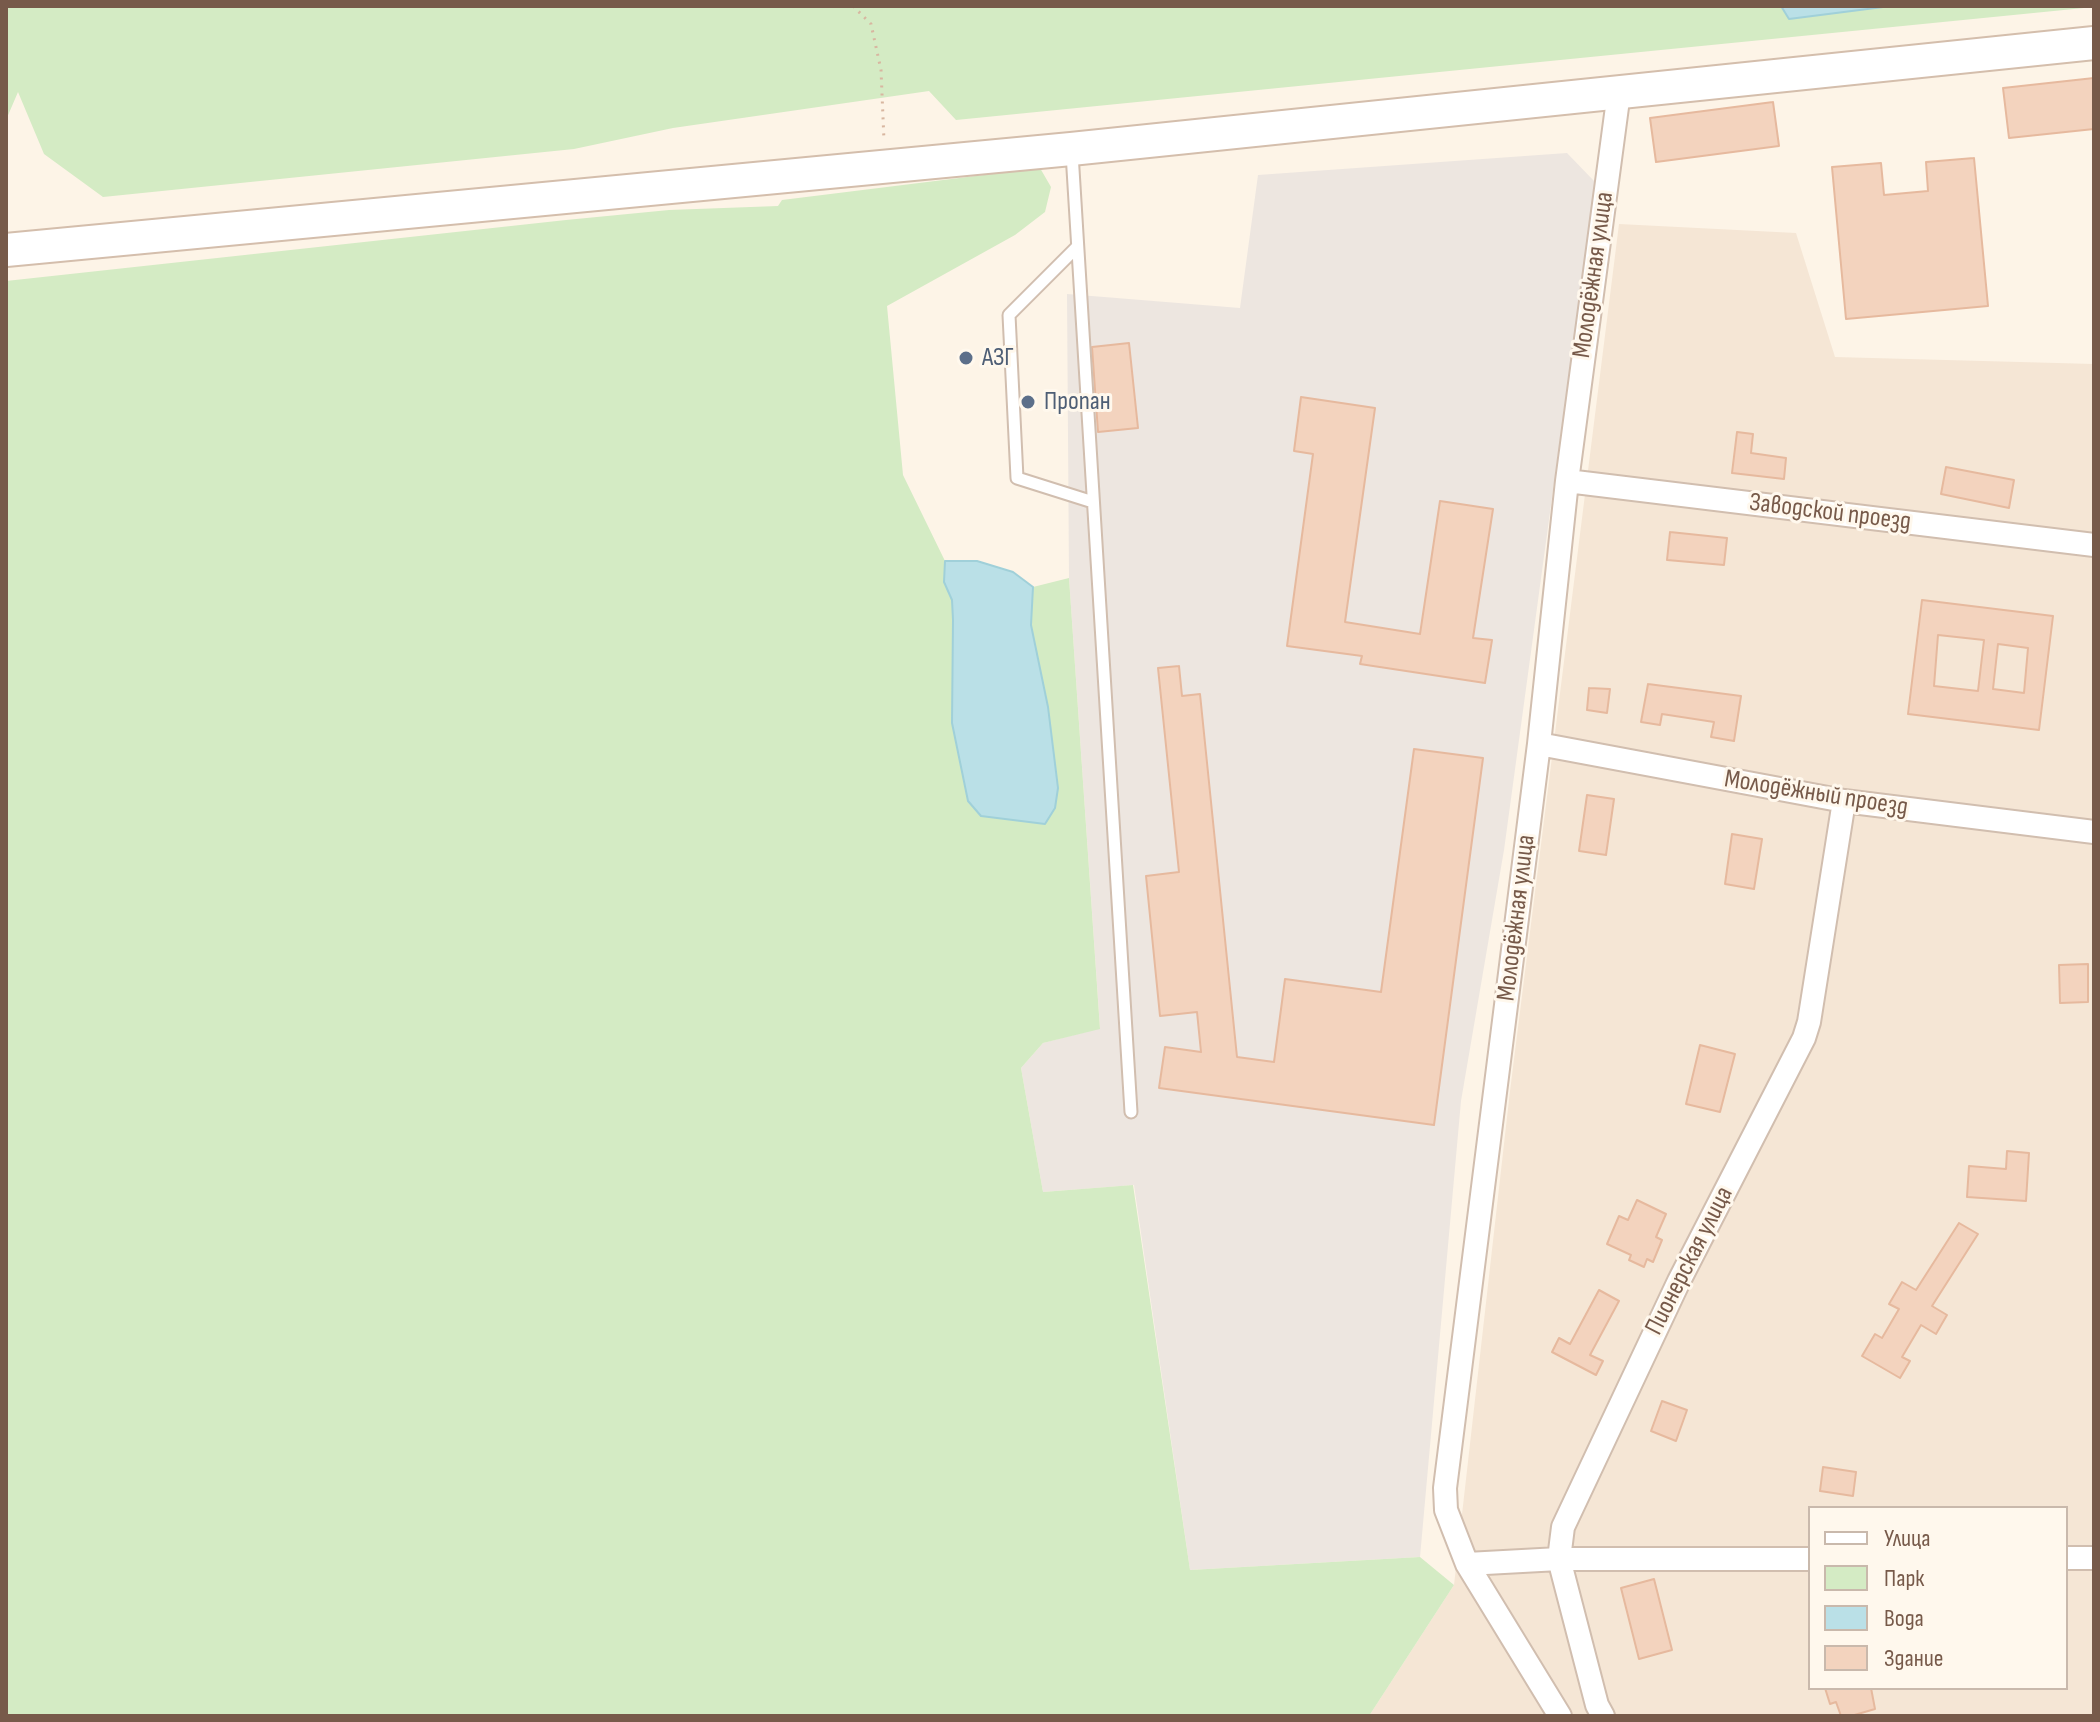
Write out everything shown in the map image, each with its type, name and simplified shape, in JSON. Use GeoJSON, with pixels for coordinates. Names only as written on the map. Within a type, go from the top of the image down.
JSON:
{"type":"FeatureCollection","features":[{"type":"Feature","properties":{"kind":"main road"},"geometry":{"type":"LineString","coordinates":[[6,250],[1071,149],[2094,43]]}},
{"type":"Feature","properties":{"kind":"street","name":"Молодёжная улица"},"geometry":{"type":"LineString","coordinates":[[1560,1716],[1467,1564],[1446,1510],[1445,1488],[1539,744],[1567,481],[1619,92]]}},
{"type":"Feature","properties":{"kind":"street","name":"Заводской проезд"},"geometry":{"type":"LineString","coordinates":[[1567,481],[2094,545]]}},
{"type":"Feature","properties":{"kind":"street","name":"Молодёжный проезд"},"geometry":{"type":"LineString","coordinates":[[1539,744],[1844,801],[2094,832]]}},
{"type":"Feature","properties":{"kind":"street","name":"Пионерская улица"},"geometry":{"type":"LineString","coordinates":[[1603,1716],[1597,1705],[1559,1559],[1563,1527],[1679,1281],[1804,1038],[1844,801]]}},
{"type":"Feature","properties":{"kind":"street"},"geometry":{"type":"LineString","coordinates":[[2068,1558],[2094,1558]]}},
{"type":"Feature","properties":{"kind":"street"},"geometry":{"type":"LineString","coordinates":[[1467,1564],[1559,1559],[1808,1559]]}},
{"type":"Feature","properties":{"kind":"lane"},"geometry":{"type":"LineString","coordinates":[[1071,149],[1131,1112]]}},
{"type":"Feature","properties":{"kind":"lane"},"geometry":{"type":"LineString","coordinates":[[1077,247],[1009,315],[1017,478],[1093,502]]}},
{"type":"Feature","properties":{"kind":"path"},"geometry":{"type":"LineString","coordinates":[[853,6],[871,24],[881,70],[886,166]]}},
{"type":"Feature","properties":{"kind":"shaded area"},"geometry":{"type":"Polygon","coordinates":[[[1567,153],[1595,182],[1504,850],[1461,1101],[1420,1557],[1190,1570],[1134,1185],[1043,1192],[1021,1068],[1043,1043],[1100,1028],[1069,578],[1067,294],[1240,308],[1258,175],[1567,153]]]}},
{"type":"Feature","properties":{"kind":"shaded area"},"geometry":{"type":"Polygon","coordinates":[[[1619,224],[1796,233],[1835,357],[2094,364],[2094,1716],[1369,1716],[1454,1585],[1510,1091],[1619,224]]]}},
{"type":"Feature","properties":{"kind":"green space"},"geometry":{"type":"Polygon","coordinates":[[[6,6],[1781,6],[1789,19],[1891,6],[2094,7],[956,120],[929,91],[673,128],[574,149],[103,197],[44,154],[18,92],[6,120],[6,6]]]}},
{"type":"Feature","properties":{"kind":"green space"},"geometry":{"type":"Polygon","coordinates":[[[1040,168],[1051,187],[1045,212],[1015,235],[887,306],[903,475],[945,561],[944,582],[952,600],[952,723],[1055,808],[1058,788],[1048,707],[1031,625],[1033,587],[1069,578],[1100,1029],[1043,1043],[1021,1068],[1043,1192],[1133,1185],[1190,1570],[1420,1557],[1454,1585],[1369,1716],[6,1716],[6,281],[566,220],[669,210],[778,206],[782,200],[1040,168]]]}},
{"type":"Feature","properties":{"kind":"water"},"geometry":{"type":"Polygon","coordinates":[[[1781,6],[1891,6],[1789,19],[1781,6]]]}},
{"type":"Feature","properties":{"kind":"water"},"geometry":{"type":"Polygon","coordinates":[[[945,561],[977,561],[1013,572],[1033,587],[1031,625],[1048,707],[1058,788],[1055,808],[1045,824],[981,816],[968,801],[952,723],[953,620],[952,600],[944,582],[945,561]]]}},
{"type":"Feature","properties":{"kind":"building"},"geometry":{"type":"Polygon","coordinates":[[[2094,78],[2094,129],[2009,138],[2003,88],[2094,78]]]}},
{"type":"Feature","properties":{"kind":"building"},"geometry":{"type":"Polygon","coordinates":[[[1773,102],[1779,146],[1656,162],[1650,118],[1773,102]]]}},
{"type":"Feature","properties":{"kind":"building"},"geometry":{"type":"Polygon","coordinates":[[[1974,158],[1988,306],[1846,319],[1832,167],[1881,163],[1884,195],[1928,191],[1926,162],[1974,158]]]}},
{"type":"Feature","properties":{"kind":"building"},"geometry":{"type":"Polygon","coordinates":[[[1129,343],[1138,428],[1098,432],[1092,347],[1129,343]]]}},
{"type":"Feature","properties":{"kind":"building"},"geometry":{"type":"Polygon","coordinates":[[[1301,397],[1375,408],[1345,622],[1420,634],[1440,501],[1493,509],[1473,638],[1492,640],[1485,683],[1360,664],[1362,656],[1287,646],[1313,454],[1294,451],[1301,397]]]}},
{"type":"Feature","properties":{"kind":"building"},"geometry":{"type":"Polygon","coordinates":[[[1737,432],[1753,434],[1751,453],[1786,458],[1784,479],[1732,473],[1737,432]]]}},
{"type":"Feature","properties":{"kind":"building"},"geometry":{"type":"Polygon","coordinates":[[[1946,467],[2014,480],[2009,508],[1941,494],[1946,467]]]}},
{"type":"Feature","properties":{"kind":"building"},"geometry":{"type":"Polygon","coordinates":[[[1670,532],[1727,538],[1724,565],[1667,560],[1670,532]]]}},
{"type":"Feature","properties":{"kind":"building"},"geometry":{"type":"Polygon","coordinates":[[[1922,600],[2053,616],[2039,730],[1908,714],[1922,600]],[[1938,635],[1934,686],[1978,691],[1984,640],[1938,635]],[[1998,644],[1993,689],[2024,693],[2028,648],[1998,644]]]}},
{"type":"Feature","properties":{"kind":"building"},"geometry":{"type":"Polygon","coordinates":[[[1179,666],[1182,696],[1200,694],[1237,1057],[1274,1062],[1285,979],[1381,992],[1414,749],[1483,758],[1434,1125],[1159,1088],[1165,1047],[1201,1052],[1197,1012],[1160,1016],[1146,876],[1179,872],[1158,668],[1179,666]]]}},
{"type":"Feature","properties":{"kind":"building"},"geometry":{"type":"Polygon","coordinates":[[[1648,684],[1741,696],[1734,741],[1711,737],[1714,722],[1662,714],[1660,725],[1641,722],[1648,684]]]}},
{"type":"Feature","properties":{"kind":"building"},"geometry":{"type":"Polygon","coordinates":[[[1589,688],[1610,689],[1607,713],[1587,710],[1589,688]]]}},
{"type":"Feature","properties":{"kind":"building"},"geometry":{"type":"Polygon","coordinates":[[[1587,795],[1614,799],[1606,855],[1579,851],[1587,795]]]}},
{"type":"Feature","properties":{"kind":"building"},"geometry":{"type":"Polygon","coordinates":[[[1732,834],[1762,839],[1754,889],[1725,884],[1732,834]]]}},
{"type":"Feature","properties":{"kind":"building"},"geometry":{"type":"Polygon","coordinates":[[[2088,964],[2088,1002],[2060,1003],[2059,965],[2088,964]]]}},
{"type":"Feature","properties":{"kind":"building"},"geometry":{"type":"Polygon","coordinates":[[[1700,1045],[1735,1054],[1720,1112],[1686,1104],[1700,1045]]]}},
{"type":"Feature","properties":{"kind":"building"},"geometry":{"type":"Polygon","coordinates":[[[2007,1151],[2029,1153],[2026,1201],[1967,1197],[1969,1166],[2006,1169],[2007,1151]]]}},
{"type":"Feature","properties":{"kind":"building"},"geometry":{"type":"Polygon","coordinates":[[[1637,1200],[1666,1214],[1656,1237],[1662,1240],[1653,1262],[1647,1259],[1644,1267],[1629,1260],[1631,1255],[1607,1244],[1619,1216],[1628,1220],[1637,1200]]]}},
{"type":"Feature","properties":{"kind":"building"},"geometry":{"type":"Polygon","coordinates":[[[1959,1223],[1978,1234],[1932,1306],[1947,1315],[1936,1334],[1921,1325],[1902,1357],[1910,1361],[1900,1378],[1862,1356],[1875,1334],[1882,1338],[1899,1309],[1889,1304],[1902,1282],[1916,1290],[1959,1223]]]}},
{"type":"Feature","properties":{"kind":"building"},"geometry":{"type":"Polygon","coordinates":[[[1599,1290],[1619,1301],[1590,1355],[1603,1361],[1596,1375],[1552,1352],[1559,1338],[1570,1344],[1599,1290]]]}},
{"type":"Feature","properties":{"kind":"building"},"geometry":{"type":"Polygon","coordinates":[[[1662,1401],[1687,1410],[1676,1441],[1651,1431],[1662,1401]]]}},
{"type":"Feature","properties":{"kind":"building"},"geometry":{"type":"Polygon","coordinates":[[[1823,1467],[1856,1472],[1853,1496],[1820,1491],[1823,1467]]]}},
{"type":"Feature","properties":{"kind":"building"},"geometry":{"type":"Polygon","coordinates":[[[1654,1579],[1672,1650],[1639,1659],[1621,1588],[1654,1579]]]}},
{"type":"Feature","properties":{"kind":"building"},"geometry":{"type":"Polygon","coordinates":[[[1826,1690],[1871,1690],[1875,1709],[1841,1716],[1836,1702],[1830,1704],[1826,1690]]]}},
{"type":"Feature","properties":{"kind":"place","name":"АЗГ"},"geometry":{"type":"Point","coordinates":[966,358]}},
{"type":"Feature","properties":{"kind":"place","name":"Пропан"},"geometry":{"type":"Point","coordinates":[1028,402]}}]}
